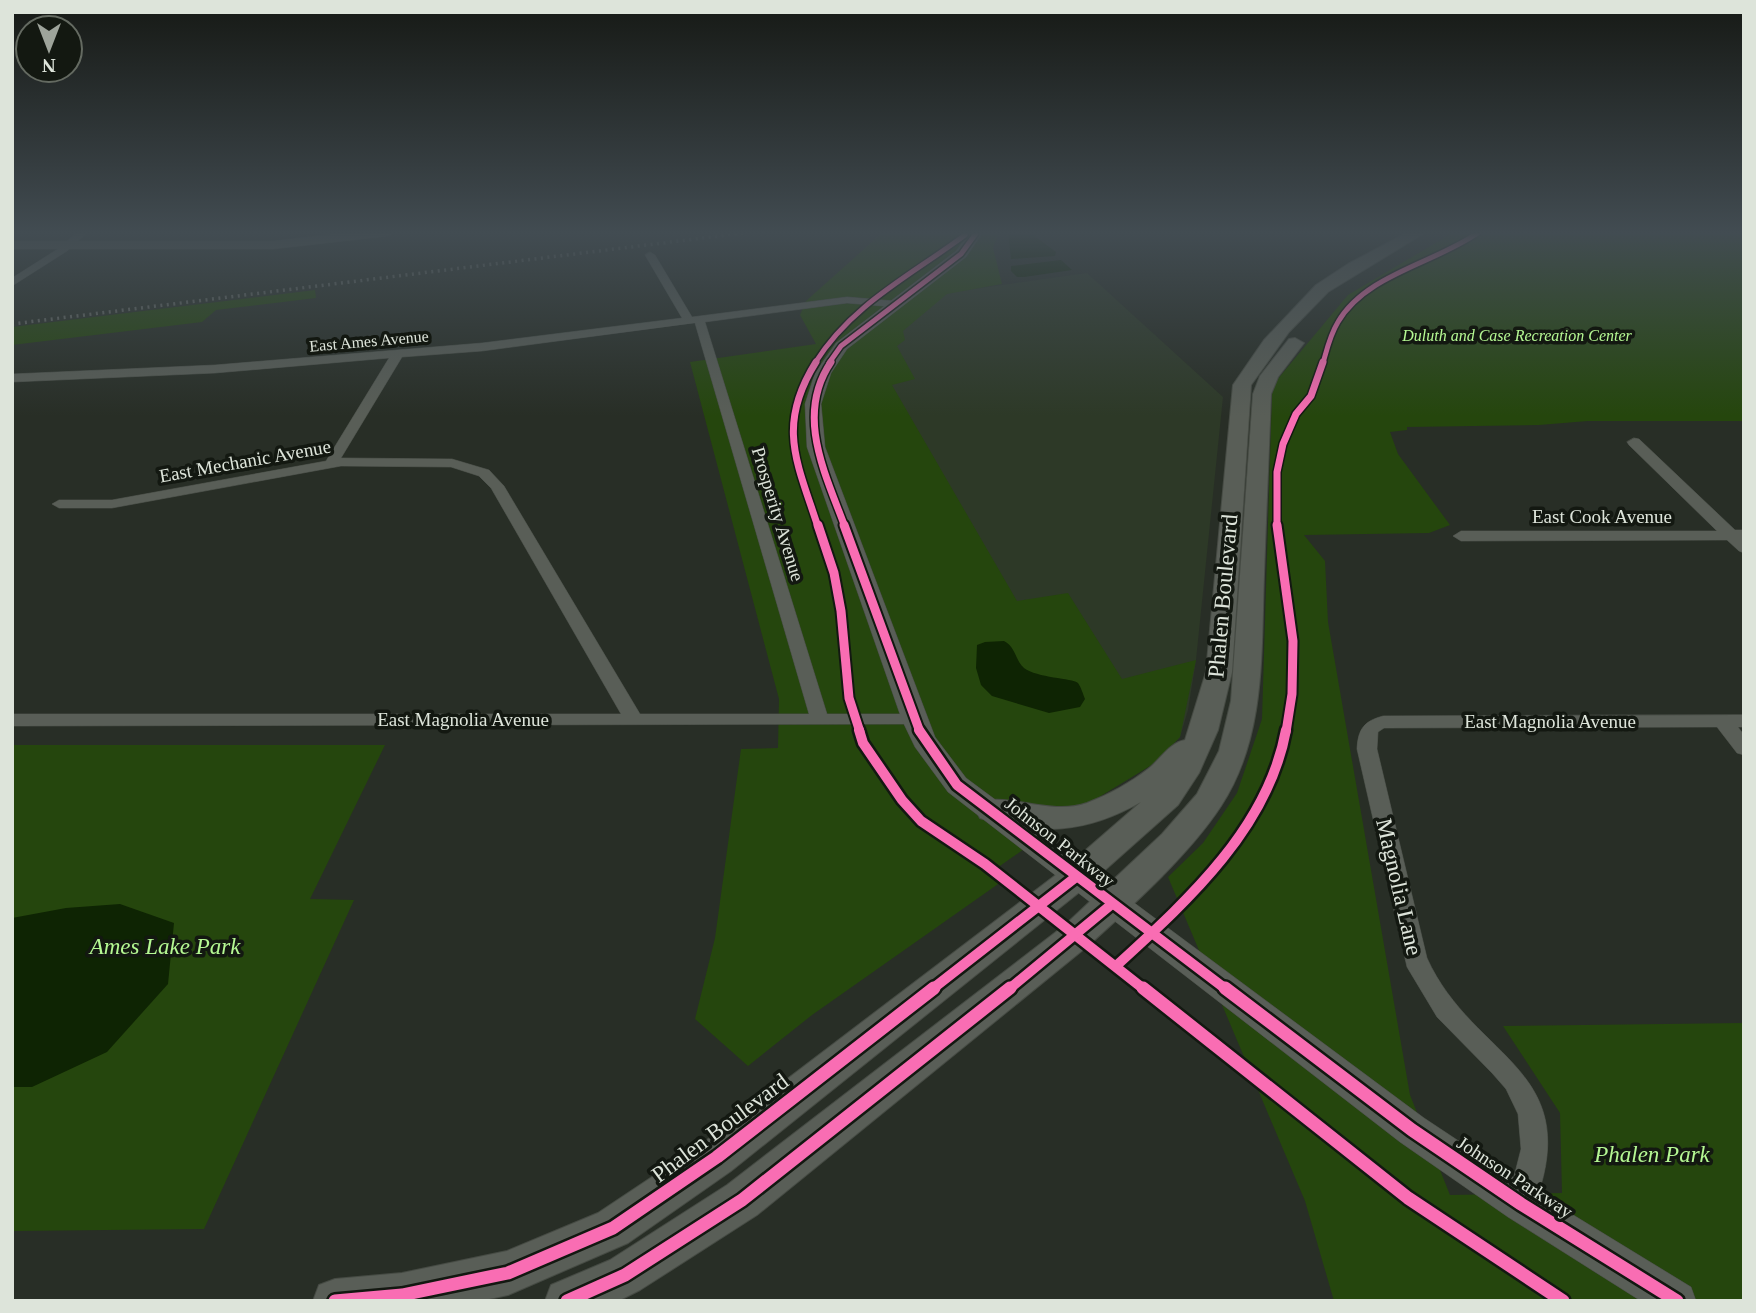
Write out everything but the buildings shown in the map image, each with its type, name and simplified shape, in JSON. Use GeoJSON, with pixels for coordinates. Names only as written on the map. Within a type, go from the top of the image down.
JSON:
{"type":"FeatureCollection","features":[{"type":"Feature","properties":{"kind":"main road","name":"Phalen Boulevard"},"geometry":{"type":"LineString","coordinates":[[335,1301],[401,1298],[508,1273],[613,1228],[727,1149],[1076,877],[1167,797],[1184,773],[1204,730],[1219,672],[1242,385],[1250,369],[1316,293]]}},
{"type":"Feature","properties":{"kind":"main road","name":"Phalen Boulevard"},"geometry":{"type":"LineString","coordinates":[[567,1301],[625,1275],[742,1200],[1077,935],[1173,842],[1209,800],[1233,751],[1245,701],[1262,394],[1269,376],[1339,293]]}},
{"type":"Feature","properties":{"kind":"main road"},"geometry":{"type":"LineString","coordinates":[[991,810],[1059,820],[1083,817],[1107,808],[1149,784],[1179,758],[1200,725],[1215,686]]}},
{"type":"Feature","properties":{"kind":"street","name":"Prosperity Avenue"},"geometry":{"type":"LineString","coordinates":[[676,293],[694,320],[820,720]]}},
{"type":"Feature","properties":{"kind":"street","name":"Johnson Parkway"},"geometry":{"type":"LineString","coordinates":[[908,293],[841,346],[823,373],[813,404],[816,447],[914,720],[925,741],[957,785],[1412,1130],[1521,1204],[1677,1301]]}},
{"type":"Feature","properties":{"kind":"street","name":"East Ames Avenue"},"geometry":{"type":"LineString","coordinates":[[12,378],[215,369],[482,347],[847,300],[894,304]]}},
{"type":"Feature","properties":{"kind":"street"},"geometry":{"type":"LineString","coordinates":[[331,463],[398,354]]}},
{"type":"Feature","properties":{"kind":"street"},"geometry":{"type":"LineString","coordinates":[[1634,442],[1737,535],[1744,548]]}},
{"type":"Feature","properties":{"kind":"street","name":"East Mechanic Avenue"},"geometry":{"type":"LineString","coordinates":[[59,504],[112,504],[331,463],[452,463],[472,468],[493,481],[634,720]]}},
{"type":"Feature","properties":{"kind":"street","name":"East Cook Avenue"},"geometry":{"type":"LineString","coordinates":[[1461,536],[1737,535]]}},
{"type":"Feature","properties":{"kind":"street","name":"East Magnolia Avenue"},"geometry":{"type":"LineString","coordinates":[[12,720],[914,720]]}},
{"type":"Feature","properties":{"kind":"street"},"geometry":{"type":"LineString","coordinates":[[1723,721],[1744,748]]}},
{"type":"Feature","properties":{"kind":"street","name":"East Magnolia Avenue"},"geometry":{"type":"LineString","coordinates":[[1367,739],[1371,727],[1382,722],[1744,721]]}},
{"type":"Feature","properties":{"kind":"street","name":"Magnolia Lane"},"geometry":{"type":"LineString","coordinates":[[1367,739],[1367,749],[1410,939],[1425,981],[1458,1025],[1515,1080],[1531,1112],[1535,1136],[1533,1172],[1521,1204]]}},
{"type":"Feature","properties":{"kind":"shaded area"},"geometry":{"type":"Polygon","coordinates":[[[943,293],[1109,293],[1223,397],[1196,660],[1188,710],[1180,737],[1155,763],[834,392],[924,296],[943,293]]]}},
{"type":"Feature","properties":{"kind":"shaded area"},"geometry":{"type":"Polygon","coordinates":[[[1004,641],[1024,668],[1078,683],[1085,699],[1080,707],[1049,713],[992,696],[981,685],[976,668],[977,645],[1004,641]]]}},
{"type":"Feature","properties":{"kind":"shaded area"},"geometry":{"type":"Polygon","coordinates":[[[120,904],[174,923],[168,984],[107,1052],[32,1087],[12,1087],[12,918],[66,908],[120,904]]]}},
{"type":"Feature","properties":{"kind":"green space"},"geometry":{"type":"Polygon","coordinates":[[[288,293],[315,293],[316,298],[216,310],[202,322],[12,345],[12,327],[288,293]]]}},
{"type":"Feature","properties":{"kind":"green space"},"geometry":{"type":"Polygon","coordinates":[[[815,293],[951,293],[903,331],[905,340],[897,346],[915,379],[892,385],[1017,601],[1068,593],[1122,679],[1196,660],[1180,737],[1155,763],[1091,802],[987,875],[1001,882],[812,1015],[748,1066],[695,1019],[715,938],[741,749],[778,748],[779,699],[690,362],[816,344],[800,315],[806,301],[815,293]]]}},
{"type":"Feature","properties":{"kind":"green space"},"geometry":{"type":"Polygon","coordinates":[[[1744,293],[1744,421],[1588,421],[1539,425],[1407,427],[1407,430],[1390,432],[1398,454],[1450,525],[1429,533],[1304,535],[1325,561],[1328,622],[1410,1095],[1450,1195],[1562,1193],[1560,1113],[1503,1026],[1744,1023],[1744,1301],[1334,1301],[1305,1201],[1168,877],[1203,843],[1237,793],[1262,719],[1272,394],[1276,381],[1348,295],[1744,293]]]}},
{"type":"Feature","properties":{"kind":"green space","name":"Ames Lake Park"},"geometry":{"type":"Polygon","coordinates":[[[12,745],[385,745],[310,899],[354,900],[204,1229],[12,1231],[12,745]]]}},
{"type":"Feature","properties":{"kind":"railway"},"geometry":{"type":"LineString","coordinates":[[12,324],[259,293]]}},
{"type":"Feature","properties":{"kind":"cycle path"},"geometry":{"type":"LineString","coordinates":[[879,293],[831,337],[805,379],[793,413],[793,451],[834,573],[841,611],[849,698],[863,743],[902,800],[921,821],[985,864],[1077,935],[1329,1138],[1408,1198],[1563,1301]]}},
{"type":"Feature","properties":{"kind":"cycle path"},"geometry":{"type":"LineString","coordinates":[[910,293],[841,346],[823,373],[813,404],[816,447],[914,720],[924,741],[957,785],[1412,1130],[1521,1204],[1677,1301]]}},
{"type":"Feature","properties":{"kind":"cycle path"},"geometry":{"type":"LineString","coordinates":[[1116,966],[1188,898],[1219,863],[1246,825],[1268,785],[1284,742],[1292,694],[1293,641],[1277,528],[1277,472],[1283,444],[1294,417],[1316,386],[1333,332],[1344,313],[1366,293]]}},
{"type":"Feature","properties":{"kind":"cycle path"},"geometry":{"type":"LineString","coordinates":[[335,1301],[402,1295],[508,1273],[613,1228],[717,1157],[1076,877]]}},
{"type":"Feature","properties":{"kind":"cycle path"},"geometry":{"type":"LineString","coordinates":[[567,1301],[625,1275],[742,1200],[1077,935],[1112,904]]}},
{"type":"Feature","properties":{"kind":"park label","name":"Duluth and Case Recreation Center"},"geometry":{"type":"Point","coordinates":[1517,335]}},
{"type":"Feature","properties":{"kind":"park label","name":"Phalen Park"},"geometry":{"type":"Point","coordinates":[1652,1154]}}]}
